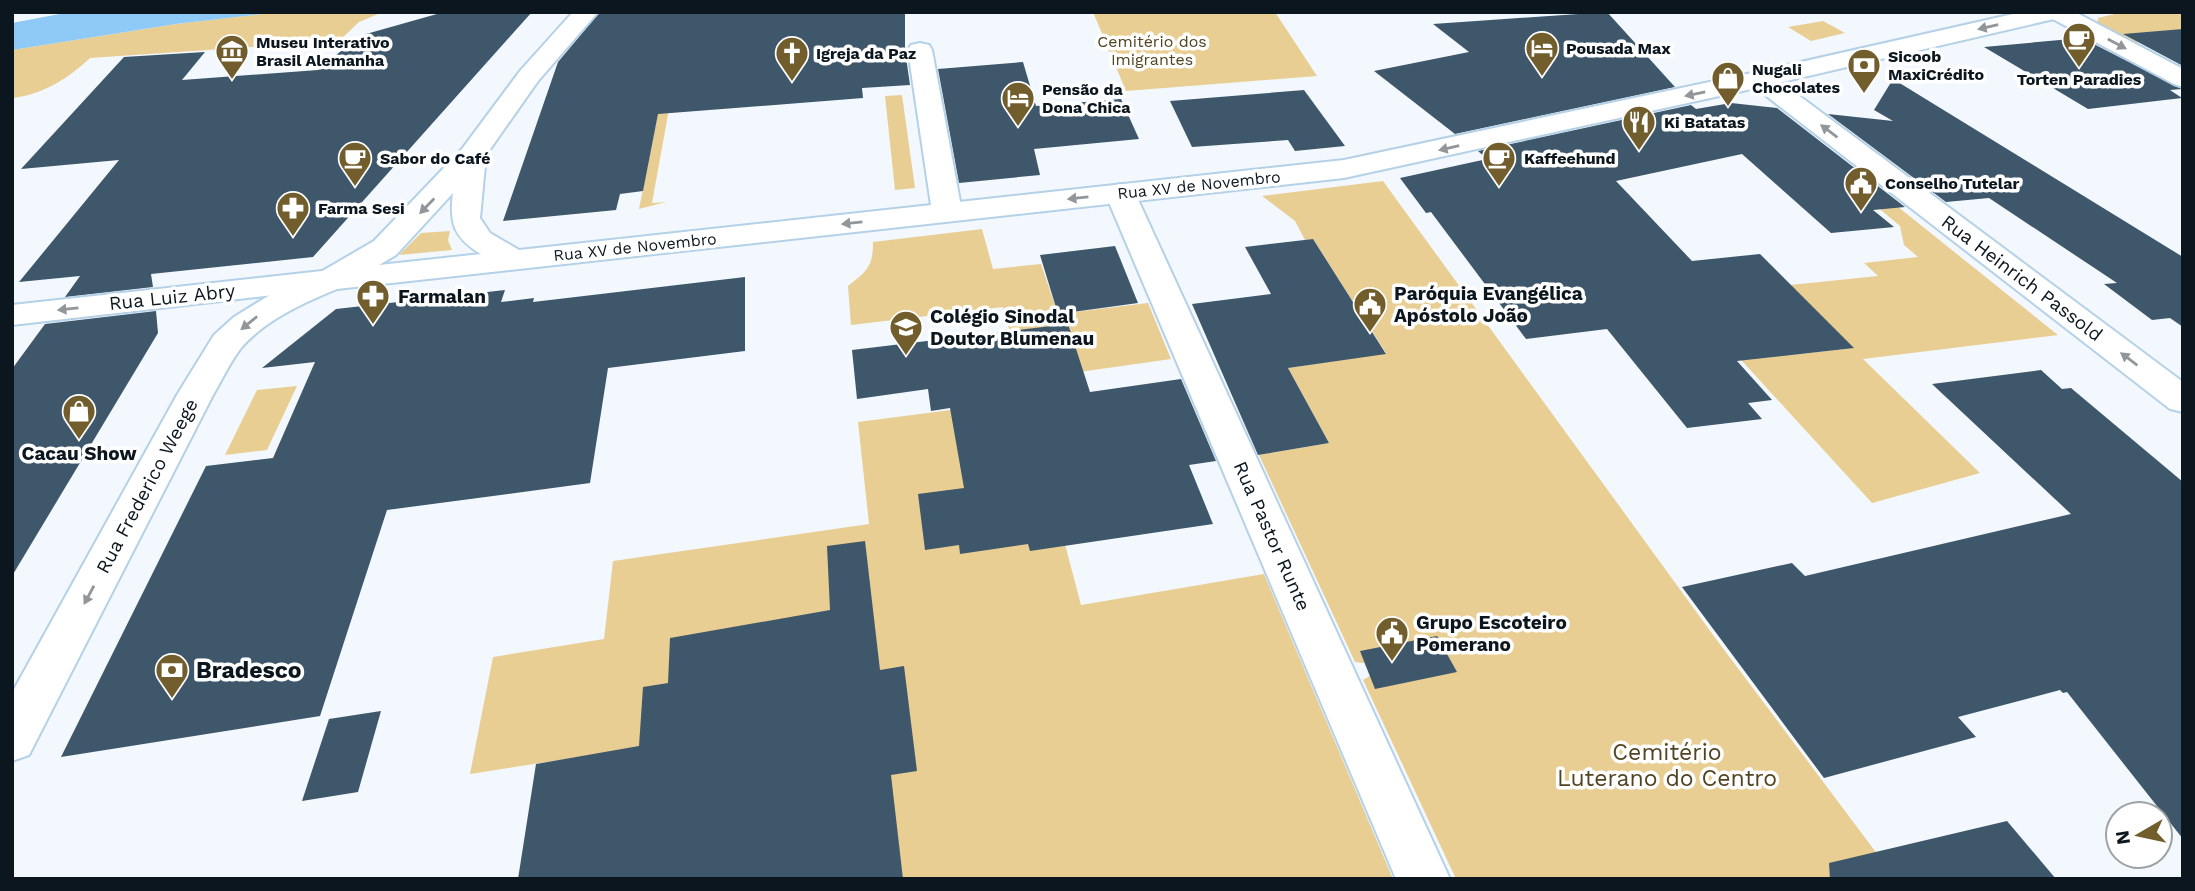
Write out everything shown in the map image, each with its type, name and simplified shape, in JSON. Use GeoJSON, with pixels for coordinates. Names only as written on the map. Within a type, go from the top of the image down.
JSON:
{"type":"FeatureCollection","features":[{"type":"Feature","properties":{"kind":"main road"},"geometry":{"type":"LineString","coordinates":[[331,279],[385,248],[472,155],[521,86],[586,12]]}},
{"type":"Feature","properties":{"kind":"main road"},"geometry":{"type":"LineString","coordinates":[[2055,12],[2183,79]]}},
{"type":"Feature","properties":{"kind":"main road","name":"Rua XV de Novembro"},"geometry":{"type":"LineString","coordinates":[[331,279],[1379,163],[2055,12]]}},
{"type":"Feature","properties":{"kind":"main road"},"geometry":{"type":"LineString","coordinates":[[920,50],[947,212]]}},
{"type":"Feature","properties":{"kind":"main road","name":"Rua Heinrich Passold"},"geometry":{"type":"LineString","coordinates":[[1761,79],[2183,400]]}},
{"type":"Feature","properties":{"kind":"main road"},"geometry":{"type":"LineString","coordinates":[[472,155],[465,218],[478,239],[514,260]]}},
{"type":"Feature","properties":{"kind":"main road","name":"Rua Pastor Runte"},"geometry":{"type":"LineString","coordinates":[[1121,193],[1423,879]]}},
{"type":"Feature","properties":{"kind":"main road","name":"Rua Luiz Abry"},"geometry":{"type":"LineString","coordinates":[[12,315],[331,279]]}},
{"type":"Feature","properties":{"kind":"main road","name":"Rua Frederico Weege"},"geometry":{"type":"LineString","coordinates":[[12,740],[213,362],[226,343],[269,308],[331,279]]}},
{"type":"Feature","properties":{"kind":"green space"},"geometry":{"type":"Polygon","coordinates":[[[280,12],[383,12],[359,22],[339,41],[90,58],[54,84],[34,93],[12,98],[12,50],[176,24],[280,12]]]}},
{"type":"Feature","properties":{"kind":"green space","name":"Cemitério dos Imigrantes"},"geometry":{"type":"Polygon","coordinates":[[[1093,12],[1275,12],[1317,76],[1126,91],[1093,12]]]}},
{"type":"Feature","properties":{"kind":"green space"},"geometry":{"type":"Polygon","coordinates":[[[2123,12],[2183,12],[2183,37],[2133,43],[2097,24],[2098,18],[2123,12]]]}},
{"type":"Feature","properties":{"kind":"green space"},"geometry":{"type":"Polygon","coordinates":[[[1823,21],[1845,33],[1811,41],[1788,27],[1823,21]]]}},
{"type":"Feature","properties":{"kind":"green space"},"geometry":{"type":"Polygon","coordinates":[[[672,43],[677,65],[652,203],[666,202],[639,209],[672,43]]]}},
{"type":"Feature","properties":{"kind":"green space"},"geometry":{"type":"Polygon","coordinates":[[[902,95],[915,188],[895,190],[885,96],[902,95]]]}},
{"type":"Feature","properties":{"kind":"green space","name":"Cemitério Luterano do Centro"},"geometry":{"type":"Polygon","coordinates":[[[1383,181],[1716,639],[1896,879],[1456,879],[1363,680],[1370,676],[1364,663],[1355,662],[1259,455],[1329,443],[1288,368],[1386,353],[1313,239],[1305,240],[1295,221],[1262,196],[1383,181]]]}},
{"type":"Feature","properties":{"kind":"green space"},"geometry":{"type":"Polygon","coordinates":[[[1872,186],[2058,335],[1863,359],[1980,473],[1872,503],[1711,327],[1791,355],[1853,348],[1790,285],[1878,276],[1864,263],[1918,257],[1904,245],[1900,226],[1855,188],[1872,186]]]}},
{"type":"Feature","properties":{"kind":"green space"},"geometry":{"type":"Polygon","coordinates":[[[982,229],[993,269],[1041,264],[1058,314],[1148,303],[1171,359],[1023,380],[1003,307],[851,325],[848,286],[868,268],[873,242],[982,229]]]}},
{"type":"Feature","properties":{"kind":"green space"},"geometry":{"type":"Polygon","coordinates":[[[450,231],[448,240],[452,250],[399,255],[421,233],[450,231]]]}},
{"type":"Feature","properties":{"kind":"green space"},"geometry":{"type":"Polygon","coordinates":[[[297,386],[267,450],[225,455],[257,390],[297,386]]]}},
{"type":"Feature","properties":{"kind":"green space"},"geometry":{"type":"Polygon","coordinates":[[[1027,400],[1081,605],[1264,574],[1393,879],[577,879],[591,755],[470,774],[493,657],[604,639],[613,561],[869,524],[858,422],[1027,400]]]}},
{"type":"Feature","properties":{"kind":"water"},"geometry":{"type":"Polygon","coordinates":[[[70,12],[280,12],[176,24],[12,50],[12,23],[70,12]]]}},
{"type":"Feature","properties":{"kind":"building"},"geometry":{"type":"Polygon","coordinates":[[[444,12],[532,12],[313,257],[151,274],[153,287],[65,297],[80,276],[19,282],[119,160],[21,169],[124,57],[205,52],[182,80],[318,70],[359,36],[444,12]]]}},
{"type":"Feature","properties":{"kind":"building"},"geometry":{"type":"Polygon","coordinates":[[[600,12],[905,12],[905,50],[910,85],[862,88],[863,98],[658,114],[643,191],[620,194],[616,210],[503,221],[558,62],[600,12]]]}},
{"type":"Feature","properties":{"kind":"building"},"geometry":{"type":"Polygon","coordinates":[[[1607,12],[1675,87],[1455,134],[1374,71],[1469,52],[1433,24],[1607,12]]]}},
{"type":"Feature","properties":{"kind":"building"},"geometry":{"type":"Polygon","coordinates":[[[2183,29],[2183,66],[2123,34],[2183,29]]]}},
{"type":"Feature","properties":{"kind":"building","name":"Torten Paradies"},"geometry":{"type":"Polygon","coordinates":[[[2082,38],[2182,89],[2170,90],[2182,98],[2088,109],[1984,47],[2082,38]]]}},
{"type":"Feature","properties":{"kind":"building"},"geometry":{"type":"Polygon","coordinates":[[[1023,62],[1036,106],[1121,99],[1139,139],[1034,149],[1040,175],[959,183],[938,69],[1023,62]]]}},
{"type":"Feature","properties":{"kind":"building"},"geometry":{"type":"Polygon","coordinates":[[[1893,79],[2183,257],[2183,327],[2170,318],[2152,320],[2104,284],[2117,283],[1989,198],[1946,202],[1828,114],[1893,121],[1874,110],[1893,79]]]}},
{"type":"Feature","properties":{"kind":"building"},"geometry":{"type":"Polygon","coordinates":[[[1304,90],[1345,146],[1295,151],[1288,140],[1192,147],[1170,101],[1304,90]]]}},
{"type":"Feature","properties":{"kind":"building"},"geometry":{"type":"Polygon","coordinates":[[[1731,103],[1777,108],[1905,207],[1873,210],[1894,227],[1831,233],[1742,154],[1616,181],[1692,261],[1760,254],[1854,348],[1737,361],[1772,400],[1748,403],[1762,419],[1687,428],[1607,329],[1526,339],[1431,212],[1426,213],[1400,178],[1487,159],[1478,151],[1691,105],[1696,109],[1731,103]]]}},
{"type":"Feature","properties":{"kind":"building"},"geometry":{"type":"Polygon","coordinates":[[[1313,239],[1386,354],[1288,368],[1329,443],[1258,455],[1192,304],[1271,294],[1245,247],[1313,239]]]}},
{"type":"Feature","properties":{"kind":"building"},"geometry":{"type":"Polygon","coordinates":[[[1115,246],[1138,303],[1058,314],[1040,255],[1115,246]]]}},
{"type":"Feature","properties":{"kind":"building"},"geometry":{"type":"Polygon","coordinates":[[[745,277],[745,351],[608,368],[590,483],[387,510],[320,716],[61,757],[206,466],[273,458],[315,362],[262,368],[336,309],[505,290],[501,302],[534,298],[533,302],[745,277]]]}},
{"type":"Feature","properties":{"kind":"building"},"geometry":{"type":"Polygon","coordinates":[[[156,311],[158,333],[12,576],[12,369],[45,324],[156,311]]]}},
{"type":"Feature","properties":{"kind":"building"},"geometry":{"type":"Polygon","coordinates":[[[1068,324],[1090,392],[1181,379],[1216,461],[1189,465],[1213,524],[1030,551],[1028,544],[960,554],[959,545],[925,550],[918,494],[964,488],[950,408],[931,411],[928,389],[857,399],[852,350],[1068,324]]]}},
{"type":"Feature","properties":{"kind":"building"},"geometry":{"type":"Polygon","coordinates":[[[2041,370],[2062,389],[2071,388],[2183,482],[2183,839],[2174,828],[2174,800],[2152,800],[2067,692],[2060,690],[1958,717],[1976,737],[1824,778],[1682,587],[1792,563],[1805,576],[2071,514],[1932,384],[2041,370]]]}},
{"type":"Feature","properties":{"kind":"building"},"geometry":{"type":"Polygon","coordinates":[[[865,541],[880,670],[904,666],[917,771],[891,775],[903,879],[518,879],[536,764],[639,746],[643,687],[668,683],[670,638],[830,610],[827,546],[865,541]]]}},
{"type":"Feature","properties":{"kind":"building"},"geometry":{"type":"Polygon","coordinates":[[[1437,636],[1457,672],[1375,689],[1360,651],[1437,636]]]}},
{"type":"Feature","properties":{"kind":"building"},"geometry":{"type":"Polygon","coordinates":[[[381,711],[358,792],[302,801],[329,719],[381,711]]]}},
{"type":"Feature","properties":{"kind":"building"},"geometry":{"type":"Polygon","coordinates":[[[2007,821],[2056,879],[1830,879],[1829,863],[2007,821]]]}},
{"type":"Feature","properties":{"kind":"place","name":"Torten Paradies"},"geometry":{"type":"Point","coordinates":[2079,69]}},
{"type":"Feature","properties":{"kind":"place","name":"Pousada Max"},"geometry":{"type":"Point","coordinates":[1542,78]}},
{"type":"Feature","properties":{"kind":"place","name":"Museu Interativo Brasil Alemanha"},"geometry":{"type":"Point","coordinates":[232,81]}},
{"type":"Feature","properties":{"kind":"place","name":"Igreja da Paz"},"geometry":{"type":"Point","coordinates":[792,83]}},
{"type":"Feature","properties":{"kind":"place","name":"Sicoob MaxiCrédito"},"geometry":{"type":"Point","coordinates":[1864,95]}},
{"type":"Feature","properties":{"kind":"place","name":"Nugali Chocolates"},"geometry":{"type":"Point","coordinates":[1728,108]}},
{"type":"Feature","properties":{"kind":"place","name":"Pensão da Dona Chica"},"geometry":{"type":"Point","coordinates":[1018,128]}},
{"type":"Feature","properties":{"kind":"place","name":"Ki Batatas"},"geometry":{"type":"Point","coordinates":[1639,152]}},
{"type":"Feature","properties":{"kind":"place","name":"Sabor do Café"},"geometry":{"type":"Point","coordinates":[355,188]}},
{"type":"Feature","properties":{"kind":"place","name":"Kaffeehund"},"geometry":{"type":"Point","coordinates":[1499,188]}},
{"type":"Feature","properties":{"kind":"place","name":"Conselho Tutelar"},"geometry":{"type":"Point","coordinates":[1861,213]}},
{"type":"Feature","properties":{"kind":"place","name":"Farma Sesi"},"geometry":{"type":"Point","coordinates":[293,238]}},
{"type":"Feature","properties":{"kind":"place","name":"Farmalan"},"geometry":{"type":"Point","coordinates":[373,326]}},
{"type":"Feature","properties":{"kind":"place","name":"Paróquia Evangélica Apóstolo João"},"geometry":{"type":"Point","coordinates":[1370,334]}},
{"type":"Feature","properties":{"kind":"place","name":"Colégio Sinodal Doutor Blumenau"},"geometry":{"type":"Point","coordinates":[906,357]}},
{"type":"Feature","properties":{"kind":"place","name":"Cacau Show"},"geometry":{"type":"Point","coordinates":[79,441]}},
{"type":"Feature","properties":{"kind":"place","name":"Grupo Escoteiro Pomerano"},"geometry":{"type":"Point","coordinates":[1392,663]}},
{"type":"Feature","properties":{"kind":"place","name":"Bradesco"},"geometry":{"type":"Point","coordinates":[172,700]}}]}
